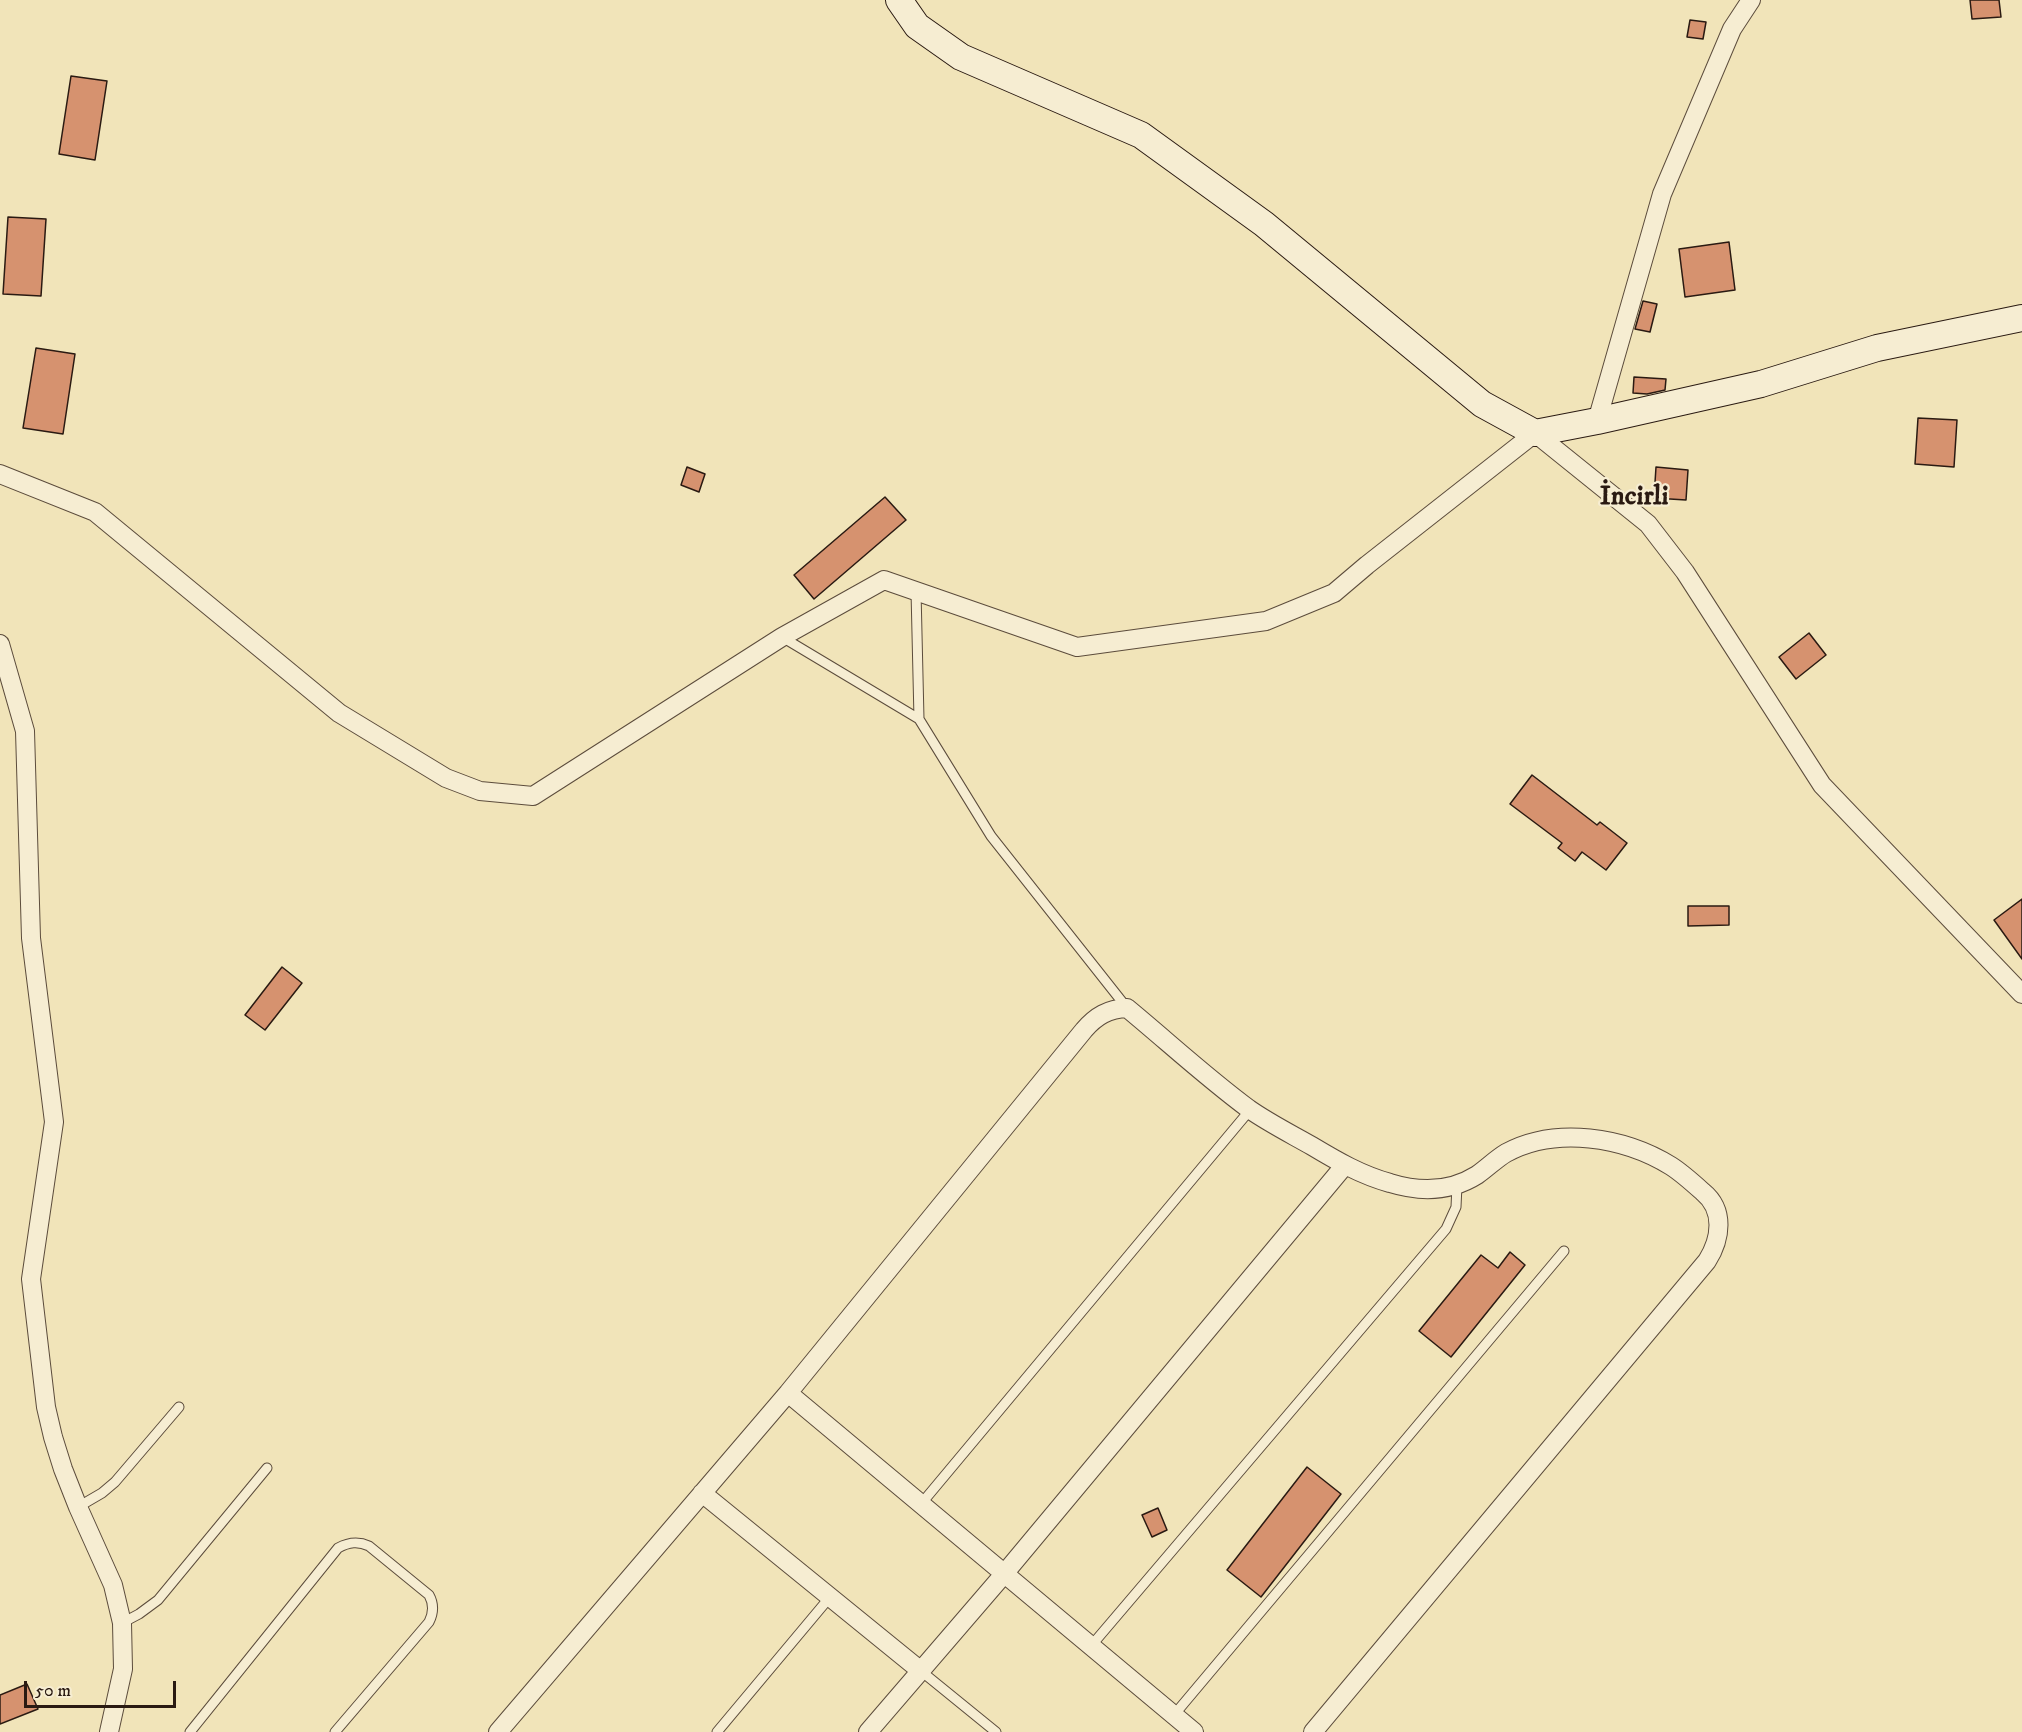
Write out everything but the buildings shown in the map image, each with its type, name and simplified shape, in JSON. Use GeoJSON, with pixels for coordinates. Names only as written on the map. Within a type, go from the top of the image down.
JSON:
{"type":"FeatureCollection","features":[{"type":"Feature","properties":{"kind":"street"},"geometry":{"type":"LineString","coordinates":[[899,0],[917,26],[962,57],[1141,135],[1264,224],[1482,404],[1535,433],[1648,524],[1685,572],[1822,785],[2022,994]]}},
{"type":"Feature","properties":{"kind":"street"},"geometry":{"type":"LineString","coordinates":[[1597,421],[1662,194],[1732,29],[1751,0]]}},
{"type":"Feature","properties":{"kind":"street"},"geometry":{"type":"LineString","coordinates":[[0,474],[95,512],[339,713],[446,778],[480,791],[533,796],[782,637],[884,580],[1077,647],[1266,621],[1334,593],[1535,433],[1761,384],[1876,348],[2022,318]]}},
{"type":"Feature","properties":{"kind":"street"},"geometry":{"type":"LineString","coordinates":[[0,644],[25,731],[32,938],[54,1122],[31,1280],[46,1407],[63,1469],[114,1585],[122,1623],[123,1669],[109,1732]]}},
{"type":"Feature","properties":{"kind":"street"},"geometry":{"type":"LineString","coordinates":[[498,1732],[788,1393],[1093,1019],[1105,1012],[1127,1008],[1250,1110],[1345,1166],[1372,1178],[1393,1184],[1438,1190],[1457,1185],[1476,1175],[1505,1154],[1527,1144],[1552,1138],[1602,1141],[1626,1145],[1672,1167],[1711,1198],[1717,1213],[1719,1231],[1715,1248],[1707,1261],[1313,1732]]}},
{"type":"Feature","properties":{"kind":"street"},"geometry":{"type":"LineString","coordinates":[[868,1732],[1004,1574],[1345,1166]]}},
{"type":"Feature","properties":{"kind":"street"},"geometry":{"type":"LineString","coordinates":[[788,1393],[1194,1732]]}},
{"type":"Feature","properties":{"kind":"street"},"geometry":{"type":"LineString","coordinates":[[702,1493],[921,1671]]}},
{"type":"Feature","properties":{"kind":"lane"},"geometry":{"type":"LineString","coordinates":[[916,591],[919,719]]}},
{"type":"Feature","properties":{"kind":"lane"},"geometry":{"type":"LineString","coordinates":[[782,637],[919,719],[991,836],[1127,1008]]}},
{"type":"Feature","properties":{"kind":"lane"},"geometry":{"type":"LineString","coordinates":[[921,1504],[1250,1110]]}},
{"type":"Feature","properties":{"kind":"lane"},"geometry":{"type":"LineString","coordinates":[[1091,1646],[1446,1228],[1455,1207],[1457,1185]]}},
{"type":"Feature","properties":{"kind":"lane"},"geometry":{"type":"LineString","coordinates":[[1174,1715],[1564,1251]]}},
{"type":"Feature","properties":{"kind":"lane"},"geometry":{"type":"LineString","coordinates":[[78,1507],[102,1493],[115,1482],[180,1407]]}},
{"type":"Feature","properties":{"kind":"lane"},"geometry":{"type":"LineString","coordinates":[[122,1623],[140,1614],[158,1600],[267,1468]]}},
{"type":"Feature","properties":{"kind":"lane"},"geometry":{"type":"LineString","coordinates":[[190,1732],[338,1548],[345,1544],[361,1543],[369,1546],[429,1594],[433,1611],[429,1622],[336,1732]]}},
{"type":"Feature","properties":{"kind":"lane"},"geometry":{"type":"LineString","coordinates":[[717,1732],[830,1597]]}},
{"type":"Feature","properties":{"kind":"lane"},"geometry":{"type":"LineString","coordinates":[[921,1671],[996,1732]]}},
{"type":"Feature","properties":{"kind":"district","name":"İncirli"},"geometry":{"type":"Point","coordinates":[1634,498]}}]}
